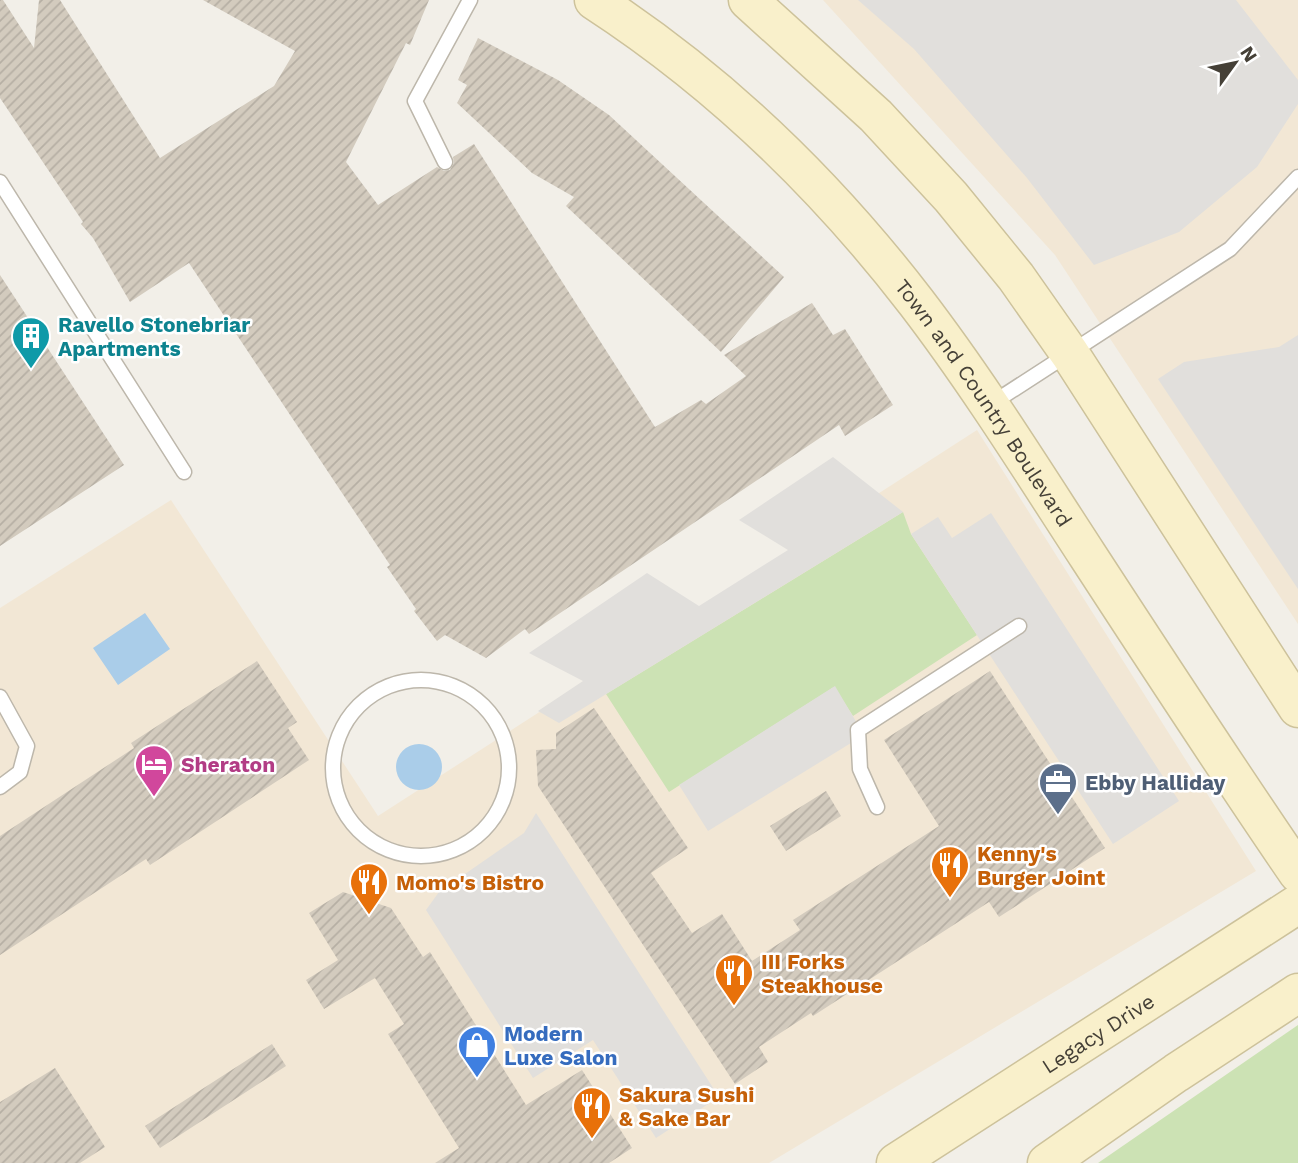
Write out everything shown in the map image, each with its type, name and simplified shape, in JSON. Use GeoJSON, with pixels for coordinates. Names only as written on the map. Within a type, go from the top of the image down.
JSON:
{"type":"FeatureCollection","features":[{"type":"Feature","properties":{"kind":"main road","name":"Town and Country Boulevard"},"geometry":{"type":"LineString","coordinates":[[594,0],[625,20],[692,72],[748,120],[820,190],[902,284],[989,404],[1188,713],[1298,873]]}},
{"type":"Feature","properties":{"kind":"main road"},"geometry":{"type":"LineString","coordinates":[[748,0],[841,82],[906,148],[992,246],[1070,354],[1298,708]]}},
{"type":"Feature","properties":{"kind":"main road","name":"Legacy Drive"},"geometry":{"type":"LineString","coordinates":[[896,1163],[1298,904]]}},
{"type":"Feature","properties":{"kind":"main road"},"geometry":{"type":"LineString","coordinates":[[1047,1163],[1176,1073],[1298,993]]}},
{"type":"Feature","properties":{"kind":"lane"},"geometry":{"type":"LineString","coordinates":[[445,162],[415,101],[470,0]]}},
{"type":"Feature","properties":{"kind":"lane"},"geometry":{"type":"LineString","coordinates":[[989,404],[1230,249],[1298,177]]}},
{"type":"Feature","properties":{"kind":"lane"},"geometry":{"type":"LineString","coordinates":[[0,182],[184,472]]}},
{"type":"Feature","properties":{"kind":"lane"},"geometry":{"type":"LineString","coordinates":[[877,807],[860,769],[858,730],[1019,626]]}},
{"type":"Feature","properties":{"kind":"lane"},"geometry":{"type":"LineString","coordinates":[[428,680],[454,686],[477,699],[495,719],[508,750],[509,783],[498,818],[477,838],[443,855],[406,856],[372,842],[346,816],[334,784],[334,751],[347,719],[368,696],[397,682],[428,680]]}},
{"type":"Feature","properties":{"kind":"lane"},"geometry":{"type":"LineString","coordinates":[[0,697],[27,746],[20,772],[0,788]]}},
{"type":"Feature","properties":{"kind":"shaded area"},"geometry":{"type":"Polygon","coordinates":[[[823,0],[1298,0],[1298,624],[1055,255],[823,0]]]}},
{"type":"Feature","properties":{"kind":"shaded area"},"geometry":{"type":"Polygon","coordinates":[[[858,0],[1236,0],[1298,80],[1298,104],[1257,167],[1179,232],[1094,265],[1027,178],[914,49],[858,0]]]}},
{"type":"Feature","properties":{"kind":"shaded area"},"geometry":{"type":"Polygon","coordinates":[[[1298,335],[1298,589],[1158,379],[1184,362],[1279,347],[1298,335]]]}},
{"type":"Feature","properties":{"kind":"shaded area"},"geometry":{"type":"Polygon","coordinates":[[[977,430],[1256,871],[769,1163],[0,1163],[0,608],[171,500],[378,816],[977,430]]]}},
{"type":"Feature","properties":{"kind":"shaded area"},"geometry":{"type":"Polygon","coordinates":[[[833,457],[903,512],[559,723],[538,711],[583,681],[529,653],[647,573],[699,606],[788,550],[739,520],[833,457]]]}},
{"type":"Feature","properties":{"kind":"shaded area"},"geometry":{"type":"Polygon","coordinates":[[[991,513],[1179,801],[1113,844],[911,534],[938,517],[952,538],[991,513]]]}},
{"type":"Feature","properties":{"kind":"shaded area"},"geometry":{"type":"Polygon","coordinates":[[[835,686],[864,735],[708,831],[679,785],[835,686]]]}},
{"type":"Feature","properties":{"kind":"shaded area"},"geometry":{"type":"Polygon","coordinates":[[[536,813],[719,1097],[656,1138],[593,1040],[533,1078],[426,910],[439,892],[524,833],[536,813]]]}},
{"type":"Feature","properties":{"kind":"green space"},"geometry":{"type":"Polygon","coordinates":[[[903,512],[911,534],[977,635],[853,716],[834,687],[669,792],[606,694],[903,512]]]}},
{"type":"Feature","properties":{"kind":"green space"},"geometry":{"type":"Polygon","coordinates":[[[1298,1025],[1298,1163],[1098,1163],[1298,1025]]]}},
{"type":"Feature","properties":{"kind":"water"},"geometry":{"type":"Polygon","coordinates":[[[145,613],[170,649],[118,685],[93,648],[145,613]]]}},
{"type":"Feature","properties":{"kind":"water"},"geometry":{"type":"Polygon","coordinates":[[[419,744],[435,751],[442,767],[435,783],[419,790],[403,783],[396,767],[403,751],[419,744]]]}},
{"type":"Feature","properties":{"kind":"building"},"geometry":{"type":"Polygon","coordinates":[[[0,0],[3,0],[34,48],[39,0],[60,0],[160,158],[274,86],[295,51],[203,0],[429,0],[410,45],[406,43],[346,162],[378,205],[437,167],[444,171],[450,170],[454,163],[453,157],[474,144],[655,427],[701,400],[706,404],[746,376],[724,355],[812,303],[833,335],[845,329],[893,405],[845,436],[839,425],[529,634],[525,629],[486,658],[445,635],[437,641],[414,611],[416,609],[387,567],[390,565],[189,263],[130,302],[93,238],[81,224],[83,222],[0,98],[0,0]]]}},
{"type":"Feature","properties":{"kind":"building"},"geometry":{"type":"Polygon","coordinates":[[[478,38],[558,80],[609,115],[784,277],[721,352],[566,206],[574,197],[532,173],[457,103],[467,85],[458,80],[478,38]]]}},
{"type":"Feature","properties":{"kind":"building","name":"Ravello Stonebriar Apartments"},"geometry":{"type":"Polygon","coordinates":[[[0,275],[124,465],[0,546],[0,275]]]}},
{"type":"Feature","properties":{"kind":"building","name":"Sheraton"},"geometry":{"type":"Polygon","coordinates":[[[257,661],[297,722],[288,728],[309,760],[150,865],[146,859],[0,955],[0,836],[134,748],[131,743],[257,661]]]}},
{"type":"Feature","properties":{"kind":"building"},"geometry":{"type":"Polygon","coordinates":[[[990,671],[1105,848],[999,917],[989,902],[813,1016],[811,1013],[759,1047],[768,1062],[735,1084],[538,786],[536,750],[556,749],[556,733],[594,708],[688,848],[651,873],[692,933],[722,914],[752,961],[800,930],[793,920],[939,826],[884,740],[990,671]]]}},
{"type":"Feature","properties":{"kind":"building"},"geometry":{"type":"Polygon","coordinates":[[[826,791],[841,816],[786,851],[770,826],[826,791]]]}},
{"type":"Feature","properties":{"kind":"building"},"geometry":{"type":"Polygon","coordinates":[[[343,892],[391,908],[423,957],[430,952],[526,1105],[582,1070],[632,1148],[609,1163],[435,1163],[459,1148],[388,1034],[404,1024],[375,978],[324,1009],[306,980],[338,960],[309,913],[343,892]]]}},
{"type":"Feature","properties":{"kind":"building"},"geometry":{"type":"Polygon","coordinates":[[[272,1044],[286,1066],[160,1148],[145,1126],[272,1044]]]}},
{"type":"Feature","properties":{"kind":"building"},"geometry":{"type":"Polygon","coordinates":[[[55,1068],[105,1147],[80,1163],[0,1163],[0,1102],[55,1068]]]}},
{"type":"Feature","properties":{"kind":"place","name":"Ravello Stonebriar Apartments"},"geometry":{"type":"Point","coordinates":[31,370]}},
{"type":"Feature","properties":{"kind":"place","name":"Sheraton"},"geometry":{"type":"Point","coordinates":[154,798]}},
{"type":"Feature","properties":{"kind":"place","name":"Ebby Halliday"},"geometry":{"type":"Point","coordinates":[1058,816]}},
{"type":"Feature","properties":{"kind":"place","name":"Kenny's Burger Joint"},"geometry":{"type":"Point","coordinates":[950,899]}},
{"type":"Feature","properties":{"kind":"place","name":"Momo's Bistro"},"geometry":{"type":"Point","coordinates":[369,916]}},
{"type":"Feature","properties":{"kind":"place","name":"III Forks Steakhouse"},"geometry":{"type":"Point","coordinates":[734,1007]}},
{"type":"Feature","properties":{"kind":"place","name":"Modern Luxe Salon"},"geometry":{"type":"Point","coordinates":[477,1079]}},
{"type":"Feature","properties":{"kind":"place","name":"Sakura Sushi & Sake Bar"},"geometry":{"type":"Point","coordinates":[592,1140]}}]}
